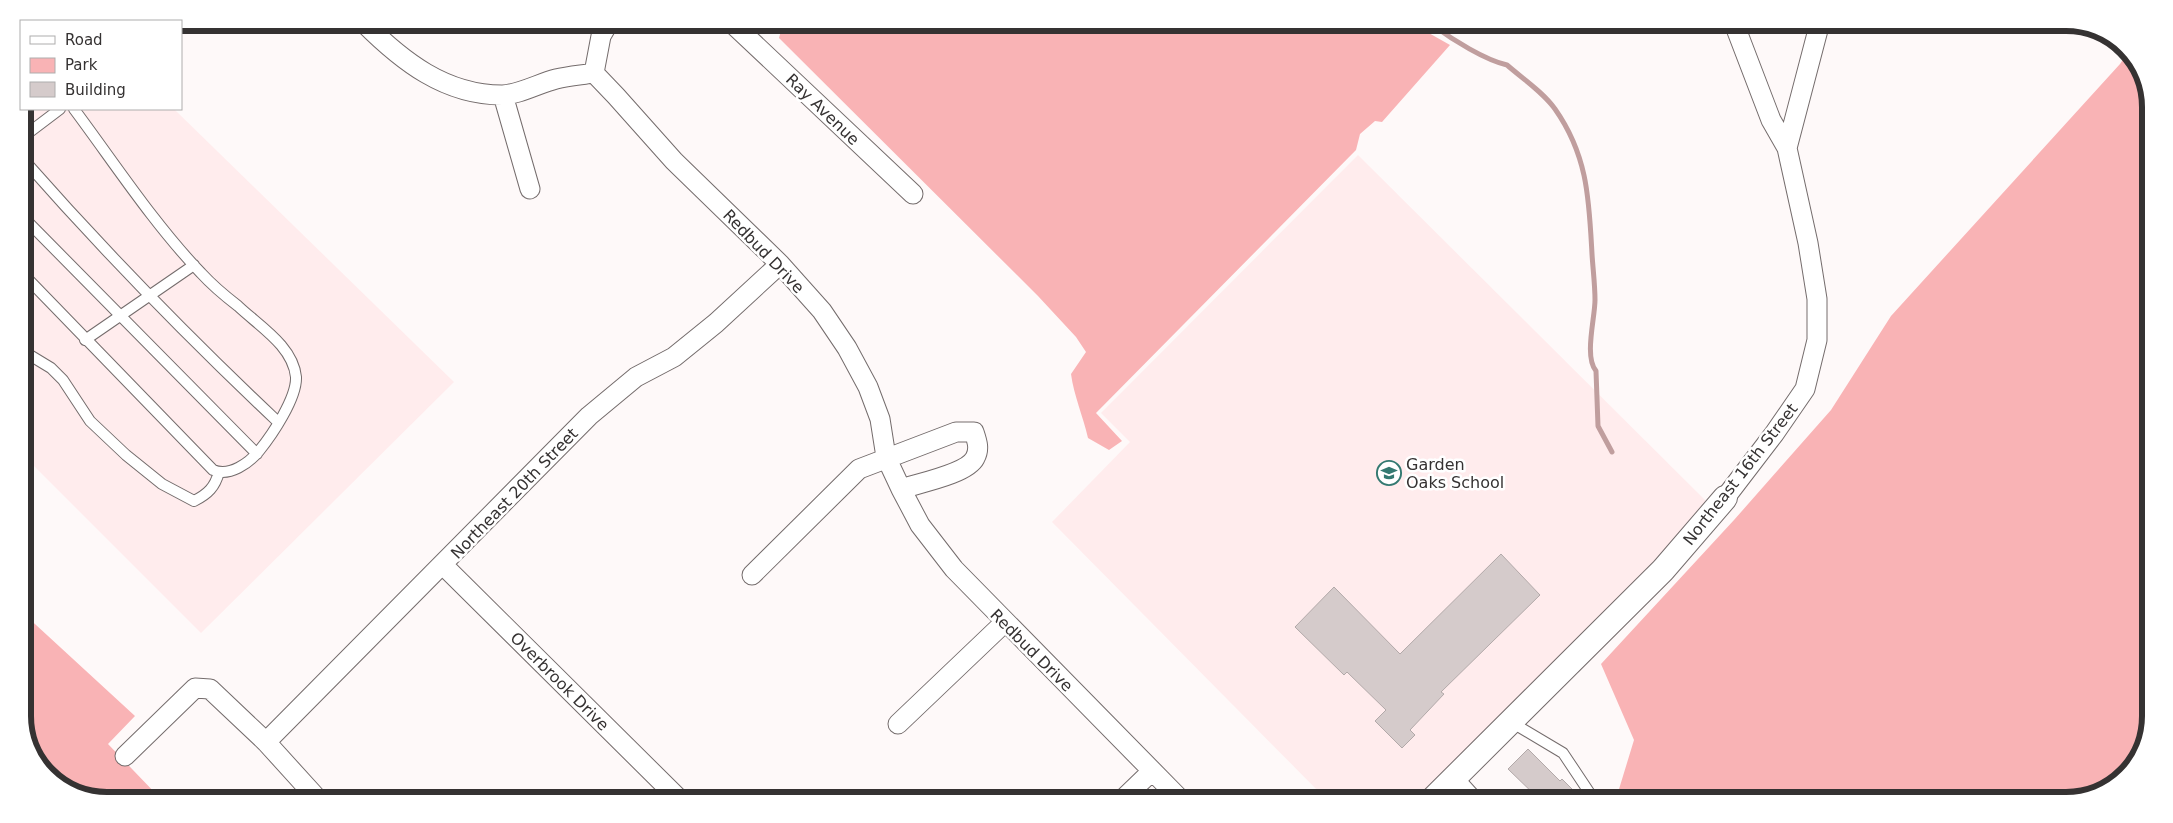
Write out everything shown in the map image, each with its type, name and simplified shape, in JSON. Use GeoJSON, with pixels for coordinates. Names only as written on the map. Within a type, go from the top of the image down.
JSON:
{"type":"FeatureCollection","features":[{"type":"Feature","properties":{"kind":"street"},"geometry":{"type":"LineString","coordinates":[[372,31],[392,52],[431,78],[465,91],[503,95],[558,79],[594,73],[601,36],[604,31]]}},
{"type":"Feature","properties":{"kind":"street","name":"Ray Avenue"},"geometry":{"type":"LineString","coordinates":[[740,31],[913,194]]}},
{"type":"Feature","properties":{"kind":"street"},"geometry":{"type":"LineString","coordinates":[[1736,31],[1771,120],[1787,148]]}},
{"type":"Feature","properties":{"kind":"street","name":"Northeast 16th Street"},"geometry":{"type":"LineString","coordinates":[[1440,792],[1663,570],[1725,498],[1774,434],[1805,388],[1817,340],[1817,298],[1808,243],[1787,148],[1818,31]]}},
{"type":"Feature","properties":{"kind":"street","name":"Redbud Drive"},"geometry":{"type":"LineString","coordinates":[[594,73],[674,161],[780,264],[822,311],[848,348],[868,387],[880,419],[886,457],[920,525],[954,569],[1173,792]]}},
{"type":"Feature","properties":{"kind":"street"},"geometry":{"type":"LineString","coordinates":[[503,95],[530,189]]}},
{"type":"Feature","properties":{"kind":"street","name":"Northeast 20th Street"},"geometry":{"type":"LineString","coordinates":[[266,742],[589,416],[636,377],[674,357],[716,323],[780,264]]}},
{"type":"Feature","properties":{"kind":"street"},"geometry":{"type":"LineString","coordinates":[[752,575],[859,469],[886,457],[956,432],[974,432],[979,445],[975,459],[957,472],[902,489]]}},
{"type":"Feature","properties":{"kind":"street","name":"Overbrook Drive"},"geometry":{"type":"LineString","coordinates":[[443,565],[672,792]]}},
{"type":"Feature","properties":{"kind":"street"},"geometry":{"type":"LineString","coordinates":[[898,724],[1005,622]]}},
{"type":"Feature","properties":{"kind":"street"},"geometry":{"type":"LineString","coordinates":[[125,756],[196,688],[210,689],[266,742],[311,792]]}},
{"type":"Feature","properties":{"kind":"street"},"geometry":{"type":"LineString","coordinates":[[1130,792],[1152,771]]}},
{"type":"Feature","properties":{"kind":"street"},"geometry":{"type":"LineString","coordinates":[[1453,778],[1466,792]]}},
{"type":"Feature","properties":{"kind":"lane"},"geometry":{"type":"LineString","coordinates":[[31,132],[59,110]]}},
{"type":"Feature","properties":{"kind":"lane"},"geometry":{"type":"LineString","coordinates":[[31,283],[207,465],[218,472],[228,471],[240,466],[256,454],[289,404],[296,376],[288,353],[194,265],[153,215],[75,110]]}},
{"type":"Feature","properties":{"kind":"lane"},"geometry":{"type":"LineString","coordinates":[[31,168],[85,229],[227,374],[278,422]]}},
{"type":"Feature","properties":{"kind":"lane"},"geometry":{"type":"LineString","coordinates":[[31,225],[256,454]]}},
{"type":"Feature","properties":{"kind":"lane"},"geometry":{"type":"LineString","coordinates":[[85,340],[194,265]]}},
{"type":"Feature","properties":{"kind":"lane"},"geometry":{"type":"LineString","coordinates":[[31,356],[51,368],[63,380],[90,421],[126,455],[162,484],[194,501],[205,495],[216,484],[218,472]]}},
{"type":"Feature","properties":{"kind":"lane"},"geometry":{"type":"LineString","coordinates":[[1511,721],[1563,753],[1590,792]]}},
{"type":"Feature","properties":{"kind":"shaded area"},"geometry":{"type":"Polygon","coordinates":[[[31,110],[175,110],[454,382],[201,633],[31,463],[31,110]]]}},
{"type":"Feature","properties":{"kind":"shaded area","name":"Garden Oaks School"},"geometry":{"type":"Polygon","coordinates":[[[1358,155],[1708,503],[1632,585],[1424,792],[1319,792],[1052,522],[1130,442],[1101,413],[1358,155]]]}},
{"type":"Feature","properties":{"kind":"green space"},"geometry":{"type":"Polygon","coordinates":[[[781,31],[1426,31],[1450,45],[1382,122],[1375,121],[1360,134],[1356,150],[1096,413],[1122,441],[1109,450],[1088,438],[1071,374],[1086,352],[1076,337],[1038,296],[779,38],[781,31]]]}},
{"type":"Feature","properties":{"kind":"green space"},"geometry":{"type":"Polygon","coordinates":[[[2124,59],[2132,69],[2142,102],[2142,716],[2138,740],[2132,754],[2108,779],[2090,788],[2066,792],[1618,792],[1634,740],[1601,664],[1734,520],[1831,410],[1891,316],[2124,59]]]}},
{"type":"Feature","properties":{"kind":"green space"},"geometry":{"type":"Polygon","coordinates":[[[31,620],[135,716],[108,744],[154,792],[107,792],[83,788],[65,779],[41,754],[35,740],[31,721],[31,620]]]}},
{"type":"Feature","properties":{"kind":"building"},"geometry":{"type":"Polygon","coordinates":[[[1501,554],[1540,595],[1441,692],[1444,694],[1410,730],[1415,735],[1402,748],[1375,721],[1386,710],[1347,672],[1344,675],[1295,627],[1334,587],[1400,654],[1501,554]]]}},
{"type":"Feature","properties":{"kind":"building"},"geometry":{"type":"Polygon","coordinates":[[[1528,749],[1560,781],[1562,779],[1574,791],[1532,792],[1508,769],[1528,749]]]}},
{"type":"Feature","properties":{"kind":"waterway"},"geometry":{"type":"LineString","coordinates":[[1442,31],[1479,54],[1507,65],[1545,97],[1555,109],[1574,144],[1585,179],[1590,215],[1595,300],[1590,347],[1596,371],[1598,426],[1612,452]]}},
{"type":"Feature","properties":{"kind":"place","name":"Garden Oaks School"},"geometry":{"type":"Point","coordinates":[1389,473]}}]}
